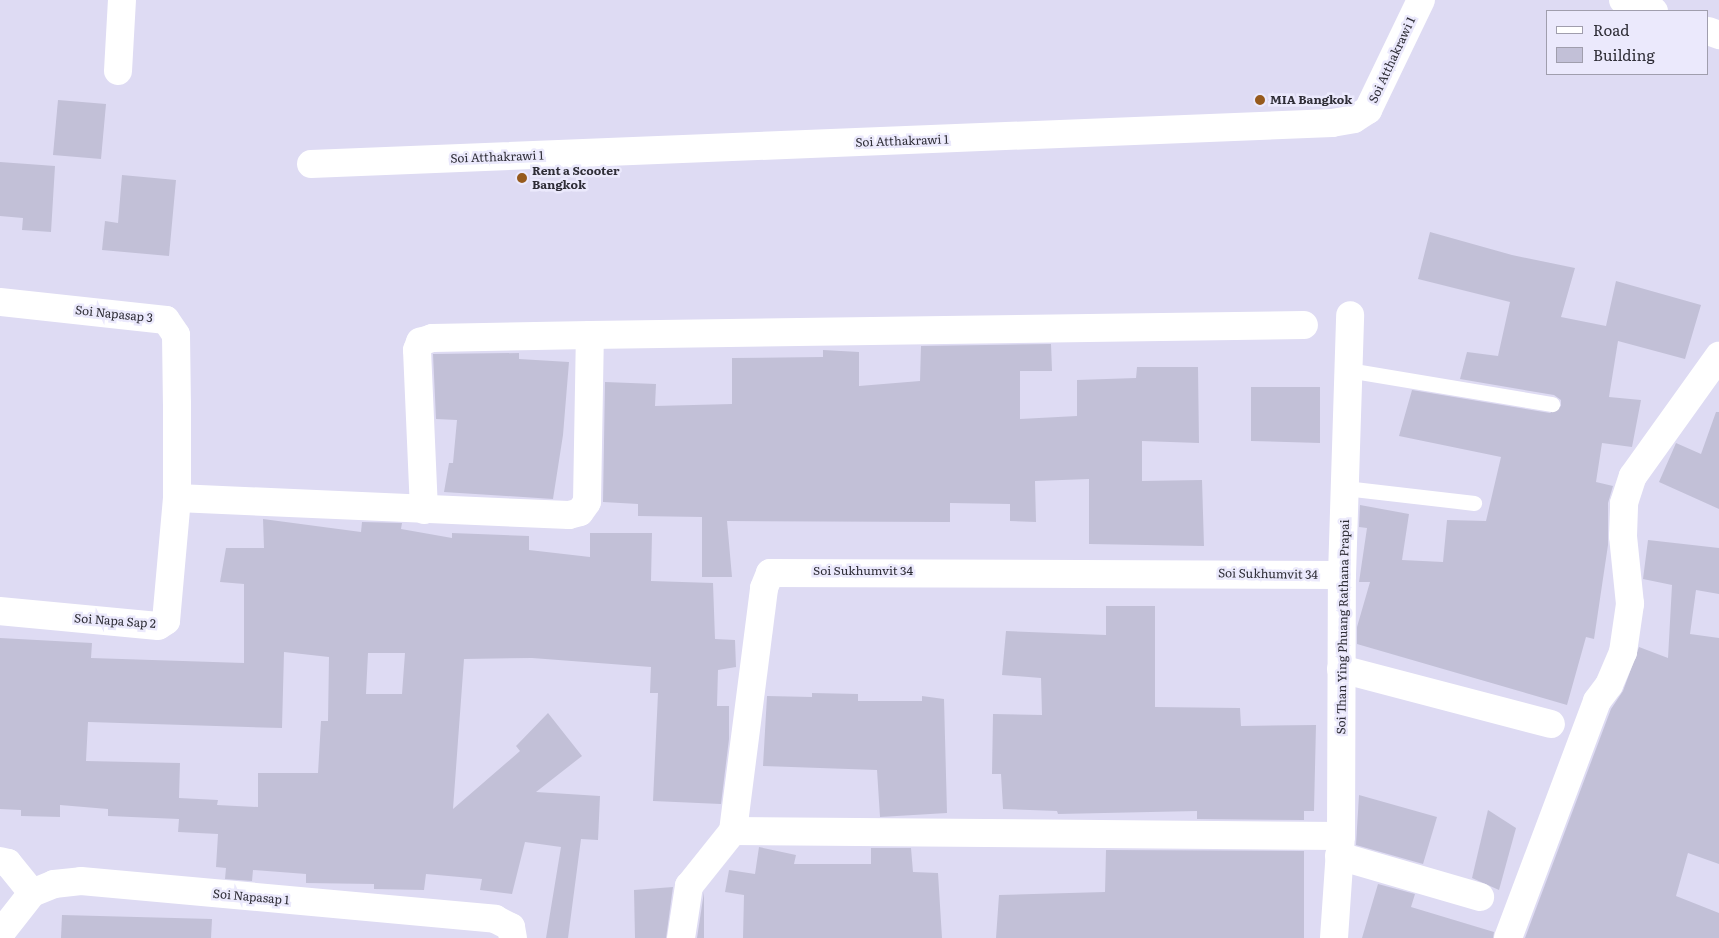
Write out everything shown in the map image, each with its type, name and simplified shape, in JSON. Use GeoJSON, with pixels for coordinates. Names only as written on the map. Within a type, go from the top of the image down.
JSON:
{"type":"FeatureCollection","features":[{"type":"Feature","properties":{"kind":"street"},"geometry":{"type":"LineString","coordinates":[[118,71],[122,0]]}},
{"type":"Feature","properties":{"kind":"street","name":"Soi Atthakrawi 1"},"geometry":{"type":"LineString","coordinates":[[311,164],[1332,123],[1354,119],[1368,110],[1421,0]]}},
{"type":"Feature","properties":{"kind":"street"},"geometry":{"type":"LineString","coordinates":[[1623,0],[1651,10]]}},
{"type":"Feature","properties":{"kind":"street","name":"Soi Napasap 3"},"geometry":{"type":"LineString","coordinates":[[0,302],[166,320],[172,324],[177,346],[177,498]]}},
{"type":"Feature","properties":{"kind":"street","name":"Soi Than Ying Phuang Rathana Prapai"},"geometry":{"type":"LineString","coordinates":[[1334,938],[1340,846],[1342,574],[1350,316]]}},
{"type":"Feature","properties":{"kind":"street"},"geometry":{"type":"LineString","coordinates":[[424,510],[417,350],[420,342],[432,338],[590,334],[1304,325]]}},
{"type":"Feature","properties":{"kind":"street"},"geometry":{"type":"LineString","coordinates":[[177,498],[424,510],[569,515],[580,512],[587,502],[590,334]]}},
{"type":"Feature","properties":{"kind":"street"},"geometry":{"type":"LineString","coordinates":[[1508,938],[1597,701],[1609,684],[1623,652],[1630,604],[1623,536],[1624,503],[1633,476],[1719,356]]}},
{"type":"Feature","properties":{"kind":"street","name":"Soi Napa Sap 2"},"geometry":{"type":"LineString","coordinates":[[0,611],[162,624],[167,618],[177,498]]}},
{"type":"Feature","properties":{"kind":"street","name":"Soi Sukhumvit 34"},"geometry":{"type":"LineString","coordinates":[[733,831],[764,588],[770,573],[1342,574]]}},
{"type":"Feature","properties":{"kind":"street"},"geometry":{"type":"LineString","coordinates":[[1341,669],[1551,724]]}},
{"type":"Feature","properties":{"kind":"street"},"geometry":{"type":"LineString","coordinates":[[682,938],[689,886],[733,831],[1340,846],[1480,897]]}},
{"type":"Feature","properties":{"kind":"street"},"geometry":{"type":"LineString","coordinates":[[0,861],[8,863],[32,893],[0,934]]}},
{"type":"Feature","properties":{"kind":"street","name":"Soi Napasap 1"},"geometry":{"type":"LineString","coordinates":[[32,893],[54,884],[82,881],[485,918],[511,926],[512,938]]}},
{"type":"Feature","properties":{"kind":"lane"},"geometry":{"type":"LineString","coordinates":[[1348,370],[1552,404]]}},
{"type":"Feature","properties":{"kind":"lane"},"geometry":{"type":"LineString","coordinates":[[1345,488],[1474,503]]}},
{"type":"Feature","properties":{"kind":"building"},"geometry":{"type":"Polygon","coordinates":[[[58,100],[106,104],[101,159],[53,155],[58,100]]]}},
{"type":"Feature","properties":{"kind":"building"},"geometry":{"type":"Polygon","coordinates":[[[0,162],[55,166],[51,232],[22,230],[23,218],[0,216],[0,162]]]}},
{"type":"Feature","properties":{"kind":"building"},"geometry":{"type":"Polygon","coordinates":[[[122,175],[176,180],[169,256],[102,250],[105,221],[118,223],[122,175]]]}},
{"type":"Feature","properties":{"kind":"building"},"geometry":{"type":"Polygon","coordinates":[[[1430,232],[1512,255],[1575,268],[1561,317],[1606,326],[1616,281],[1701,305],[1685,359],[1618,341],[1609,397],[1641,400],[1632,447],[1602,443],[1596,482],[1613,486],[1608,503],[1608,545],[1594,639],[1586,637],[1567,705],[1357,644],[1357,627],[1370,582],[1359,582],[1367,528],[1359,527],[1360,505],[1409,514],[1402,560],[1443,562],[1447,520],[1486,521],[1501,457],[1399,436],[1412,390],[1550,413],[1561,406],[1561,400],[1554,395],[1460,379],[1467,352],[1498,356],[1510,302],[1418,279],[1430,232]]]}},
{"type":"Feature","properties":{"kind":"building"},"geometry":{"type":"Polygon","coordinates":[[[1051,344],[1052,371],[1020,371],[1020,419],[1077,416],[1077,380],[1136,378],[1137,367],[1198,367],[1199,443],[1142,441],[1142,481],[1202,480],[1204,546],[1089,544],[1089,479],[1035,481],[1036,522],[1010,521],[1010,504],[950,503],[950,522],[727,521],[732,577],[702,577],[702,517],[638,516],[638,504],[603,502],[605,382],[656,384],[655,406],[732,404],[732,358],[823,357],[823,350],[859,352],[859,386],[920,381],[921,346],[1051,344]]]}},
{"type":"Feature","properties":{"kind":"building"},"geometry":{"type":"Polygon","coordinates":[[[519,353],[519,359],[569,362],[563,435],[553,499],[444,492],[449,463],[453,463],[457,420],[436,419],[433,354],[519,353]]]}},
{"type":"Feature","properties":{"kind":"building"},"geometry":{"type":"Polygon","coordinates":[[[1251,387],[1320,387],[1320,443],[1251,441],[1251,387]]]}},
{"type":"Feature","properties":{"kind":"building"},"geometry":{"type":"Polygon","coordinates":[[[1716,412],[1719,412],[1719,509],[1659,482],[1676,443],[1701,454],[1716,412]]]}},
{"type":"Feature","properties":{"kind":"building"},"geometry":{"type":"Polygon","coordinates":[[[263,519],[361,532],[362,522],[402,523],[401,529],[452,538],[452,533],[529,536],[529,550],[590,557],[590,533],[652,533],[651,581],[713,583],[715,639],[735,640],[736,667],[718,670],[717,706],[729,706],[729,739],[721,804],[653,801],[658,693],[650,693],[651,667],[532,658],[464,659],[453,809],[520,751],[516,746],[548,713],[582,756],[536,792],[600,796],[598,840],[581,839],[568,938],[546,938],[561,847],[525,842],[512,894],[480,890],[482,879],[426,874],[424,890],[374,889],[374,884],[306,883],[306,874],[253,870],[252,881],[225,879],[226,868],[216,867],[218,834],[178,832],[179,819],[108,816],[108,809],[60,805],[60,817],[21,816],[21,810],[0,809],[0,638],[92,643],[91,658],[244,663],[244,584],[220,582],[226,548],[264,548],[263,519]],[[284,652],[282,728],[88,722],[86,761],[180,763],[179,798],[218,800],[217,805],[258,807],[258,773],[318,773],[321,721],[328,721],[329,657],[284,652]],[[368,653],[366,694],[402,694],[405,653],[368,653]]]}},
{"type":"Feature","properties":{"kind":"building"},"geometry":{"type":"Polygon","coordinates":[[[1648,540],[1719,548],[1719,594],[1696,590],[1690,634],[1719,638],[1719,864],[1688,853],[1676,896],[1719,913],[1719,938],[1525,938],[1611,709],[1623,691],[1639,647],[1668,658],[1672,585],[1643,579],[1648,540]]]}},
{"type":"Feature","properties":{"kind":"building"},"geometry":{"type":"Polygon","coordinates":[[[1106,606],[1155,606],[1155,707],[1240,708],[1241,726],[1316,725],[1314,811],[1304,811],[1304,820],[1197,819],[1197,811],[1058,814],[1057,811],[1003,809],[1001,774],[992,774],[993,714],[1042,715],[1041,678],[1002,675],[1006,631],[1106,635],[1106,606]]]}},
{"type":"Feature","properties":{"kind":"building"},"geometry":{"type":"Polygon","coordinates":[[[812,693],[858,694],[858,701],[922,701],[922,696],[944,699],[947,813],[880,817],[877,770],[763,766],[767,696],[812,697],[812,693]]]}},
{"type":"Feature","properties":{"kind":"building"},"geometry":{"type":"Polygon","coordinates":[[[1359,795],[1437,817],[1423,864],[1356,845],[1359,795]]]}},
{"type":"Feature","properties":{"kind":"building"},"geometry":{"type":"Polygon","coordinates":[[[1488,810],[1516,828],[1499,890],[1472,878],[1488,810]]]}},
{"type":"Feature","properties":{"kind":"building"},"geometry":{"type":"Polygon","coordinates":[[[759,847],[796,855],[794,864],[871,864],[871,848],[911,848],[913,872],[938,873],[942,938],[743,938],[744,895],[725,892],[729,870],[755,874],[759,847]]]}},
{"type":"Feature","properties":{"kind":"building"},"geometry":{"type":"Polygon","coordinates":[[[1106,850],[1304,851],[1304,938],[996,938],[999,895],[1105,892],[1106,850]]]}},
{"type":"Feature","properties":{"kind":"building"},"geometry":{"type":"Polygon","coordinates":[[[1378,884],[1415,894],[1411,907],[1494,932],[1493,938],[1362,938],[1378,884]]]}},
{"type":"Feature","properties":{"kind":"building"},"geometry":{"type":"Polygon","coordinates":[[[673,887],[666,938],[635,938],[634,890],[673,887]]]}},
{"type":"Feature","properties":{"kind":"building"},"geometry":{"type":"Polygon","coordinates":[[[704,892],[704,938],[697,938],[704,892]]]}},
{"type":"Feature","properties":{"kind":"building"},"geometry":{"type":"Polygon","coordinates":[[[62,915],[212,919],[211,938],[61,938],[62,915]]]}},
{"type":"Feature","properties":{"kind":"place","name":"MIA Bangkok"},"geometry":{"type":"Point","coordinates":[1260,100]}},
{"type":"Feature","properties":{"kind":"place","name":"Rent a Scooter Bangkok"},"geometry":{"type":"Point","coordinates":[522,178]}}]}
